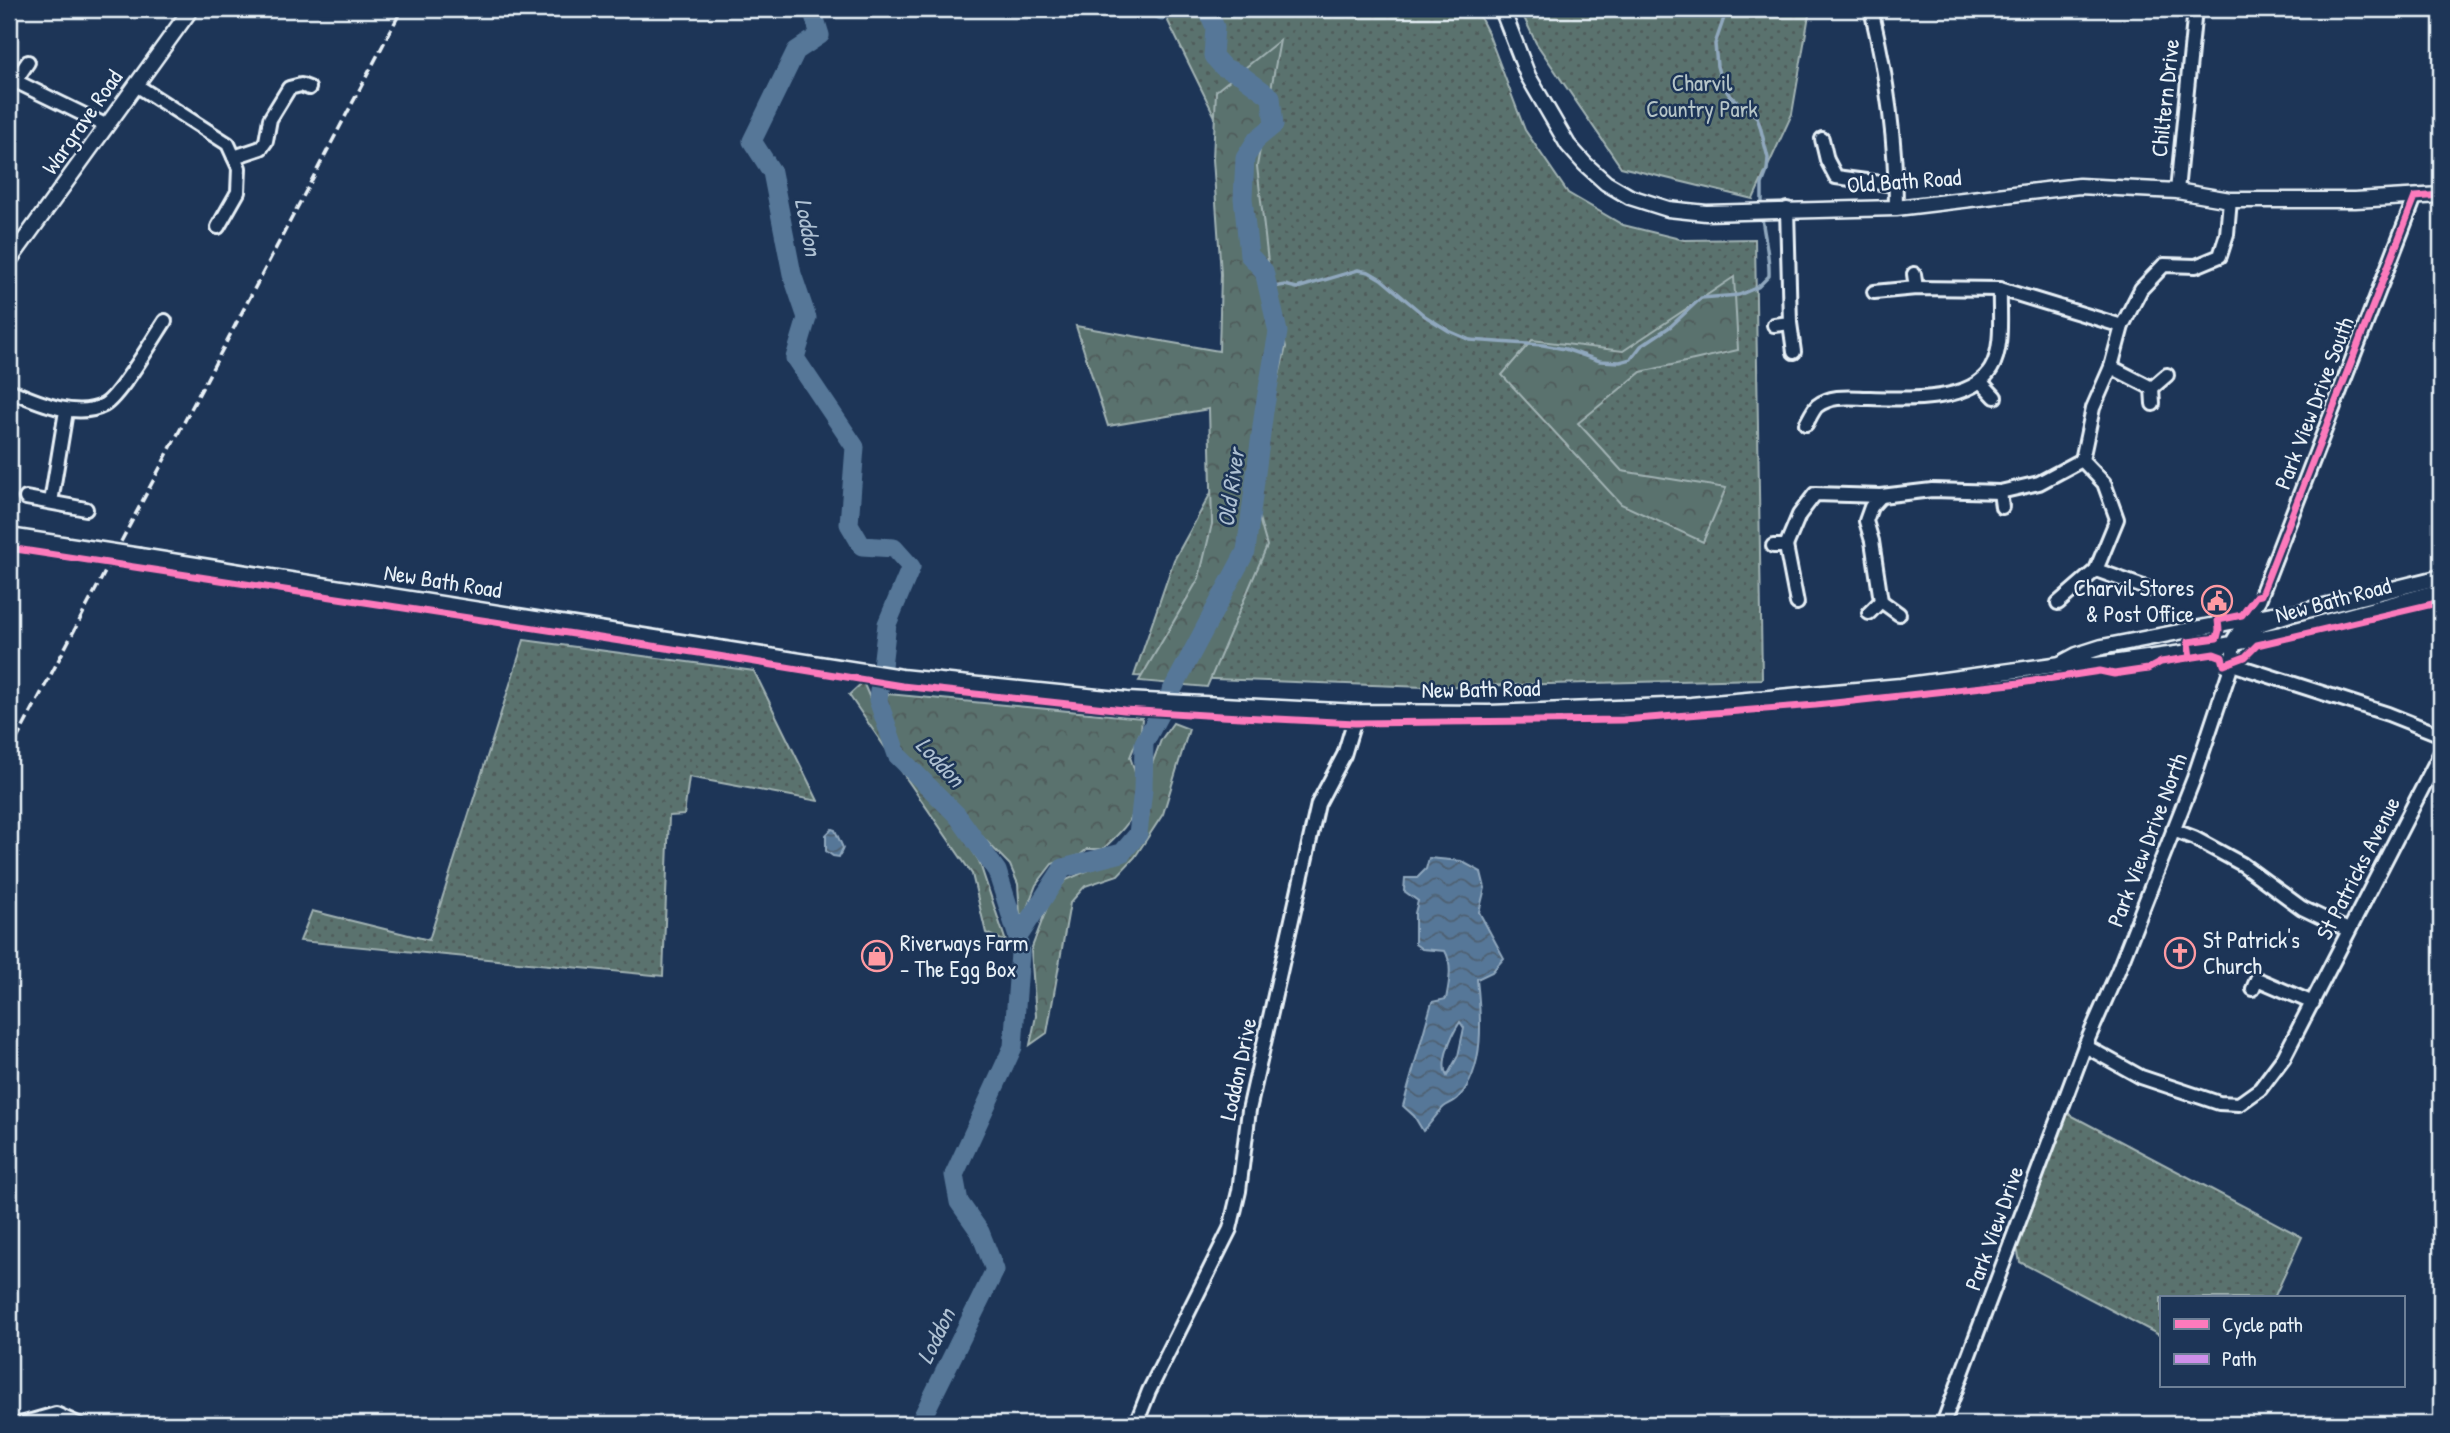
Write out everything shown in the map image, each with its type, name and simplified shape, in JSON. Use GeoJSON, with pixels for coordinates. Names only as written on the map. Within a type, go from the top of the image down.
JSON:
{"type":"FeatureCollection","features":[{"type":"Feature","properties":{"kind":"main road","name":"Wargrave Road"},"geometry":{"type":"LineString","coordinates":[[9,261],[191,9]]}},
{"type":"Feature","properties":{"kind":"main road","name":"Old Bath Road"},"geometry":{"type":"LineString","coordinates":[[1503,9],[1528,76],[1554,124],[1585,164],[1606,183],[1630,197],[1668,209],[1706,213],[1896,208],[2079,186],[2177,191],[2230,200],[2355,200],[2441,195]]}},
{"type":"Feature","properties":{"kind":"main road","name":"New Bath Road"},"geometry":{"type":"LineString","coordinates":[[9,536],[901,677],[1127,700],[1357,712],[1489,713],[1691,705],[1901,686],[2061,664],[2097,665],[2235,644],[2441,592]]}},
{"type":"Feature","properties":{"kind":"main road","name":"New Bath Road"},"geometry":{"type":"LineString","coordinates":[[2061,664],[2077,655],[2102,647],[2272,614],[2296,613],[2441,577]]}},
{"type":"Feature","properties":{"kind":"street"},"geometry":{"type":"LineString","coordinates":[[1871,9],[1896,158],[1896,208]]}},
{"type":"Feature","properties":{"kind":"street","name":"Chiltern Drive"},"geometry":{"type":"LineString","coordinates":[[2177,191],[2195,9]]}},
{"type":"Feature","properties":{"kind":"street"},"geometry":{"type":"LineString","coordinates":[[28,62],[12,86],[105,125]]}},
{"type":"Feature","properties":{"kind":"street"},"geometry":{"type":"LineString","coordinates":[[136,85],[228,144],[239,168],[238,192],[218,227]]}},
{"type":"Feature","properties":{"kind":"street"},"geometry":{"type":"LineString","coordinates":[[234,157],[261,148],[266,141],[270,119],[289,88],[300,85],[309,88]]}},
{"type":"Feature","properties":{"kind":"street"},"geometry":{"type":"LineString","coordinates":[[1822,139],[1827,160],[1836,177],[1896,185]]}},
{"type":"Feature","properties":{"kind":"street","name":"Park View Drive South"},"geometry":{"type":"LineString","coordinates":[[2235,644],[2234,639],[2259,600],[2415,197]]}},
{"type":"Feature","properties":{"kind":"street"},"geometry":{"type":"LineString","coordinates":[[1797,603],[1780,546],[1815,494],[1881,496],[1932,490],[2000,492],[2039,483],[2082,460],[2093,408],[2111,367],[2122,326],[2141,289],[2164,265],[2196,266],[2220,256],[2227,234],[2230,200]]}},
{"type":"Feature","properties":{"kind":"street"},"geometry":{"type":"LineString","coordinates":[[1781,210],[1794,352]]}},
{"type":"Feature","properties":{"kind":"street"},"geometry":{"type":"LineString","coordinates":[[1914,274],[1916,288]]}},
{"type":"Feature","properties":{"kind":"street"},"geometry":{"type":"LineString","coordinates":[[1874,292],[1916,288],[2000,289],[2122,326]]}},
{"type":"Feature","properties":{"kind":"street"},"geometry":{"type":"LineString","coordinates":[[1806,424],[1817,406],[1836,397],[1877,392],[1913,399],[1960,392],[1981,382],[1992,368],[1998,346],[2000,289]]}},
{"type":"Feature","properties":{"kind":"street"},"geometry":{"type":"LineString","coordinates":[[9,390],[66,411],[104,405],[117,391],[162,326],[147,320]]}},
{"type":"Feature","properties":{"kind":"street"},"geometry":{"type":"LineString","coordinates":[[1774,325],[1790,323]]}},
{"type":"Feature","properties":{"kind":"street"},"geometry":{"type":"LineString","coordinates":[[2111,367],[2152,388]]}},
{"type":"Feature","properties":{"kind":"street"},"geometry":{"type":"LineString","coordinates":[[2152,388],[2168,375]]}},
{"type":"Feature","properties":{"kind":"street"},"geometry":{"type":"LineString","coordinates":[[1981,382],[1995,397]]}},
{"type":"Feature","properties":{"kind":"street"},"geometry":{"type":"LineString","coordinates":[[2152,388],[2153,404]]}},
{"type":"Feature","properties":{"kind":"street"},"geometry":{"type":"LineString","coordinates":[[51,502],[66,411]]}},
{"type":"Feature","properties":{"kind":"street"},"geometry":{"type":"LineString","coordinates":[[2058,603],[2096,570],[2117,519],[2104,483],[2082,460]]}},
{"type":"Feature","properties":{"kind":"street"},"geometry":{"type":"LineString","coordinates":[[2000,492],[2002,507]]}},
{"type":"Feature","properties":{"kind":"street"},"geometry":{"type":"LineString","coordinates":[[1881,496],[1871,507],[1866,521],[1872,541],[1881,601],[1899,614]]}},
{"type":"Feature","properties":{"kind":"street"},"geometry":{"type":"LineString","coordinates":[[26,498],[86,509]]}},
{"type":"Feature","properties":{"kind":"street"},"geometry":{"type":"LineString","coordinates":[[2096,570],[2149,589]]}},
{"type":"Feature","properties":{"kind":"street"},"geometry":{"type":"LineString","coordinates":[[2259,600],[2272,614]]}},
{"type":"Feature","properties":{"kind":"street"},"geometry":{"type":"LineString","coordinates":[[1869,613],[1881,601]]}},
{"type":"Feature","properties":{"kind":"street"},"geometry":{"type":"LineString","coordinates":[[2235,644],[2259,625],[2296,613]]}},
{"type":"Feature","properties":{"kind":"street","name":"Park View Drive North"},"geometry":{"type":"LineString","coordinates":[[2085,1046],[2118,971],[2218,711],[2235,644]]}},
{"type":"Feature","properties":{"kind":"street"},"geometry":{"type":"LineString","coordinates":[[2232,664],[2388,714],[2441,734]]}},
{"type":"Feature","properties":{"kind":"street","name":"Loddon Drive"},"geometry":{"type":"LineString","coordinates":[[1136,1424],[1149,1391],[1230,1229],[1239,1191],[1249,1110],[1318,804],[1344,755],[1357,712]]}},
{"type":"Feature","properties":{"kind":"street","name":"St Patricks Avenue"},"geometry":{"type":"LineString","coordinates":[[2085,1046],[2141,1077],[2219,1103],[2239,1104],[2260,1089],[2284,1057],[2441,752]]}},
{"type":"Feature","properties":{"kind":"street"},"geometry":{"type":"LineString","coordinates":[[2173,830],[2194,838],[2242,864],[2302,908],[2348,930]]}},
{"type":"Feature","properties":{"kind":"street"},"geometry":{"type":"LineString","coordinates":[[2257,979],[2312,1003]]}},
{"type":"Feature","properties":{"kind":"street","name":"Park View Drive"},"geometry":{"type":"LineString","coordinates":[[1943,1424],[2085,1046]]}},
{"type":"Feature","properties":{"kind":"street"},"geometry":{"type":"LineString","coordinates":[[21,1424],[56,1414],[78,1424]]}},
{"type":"Feature","properties":{"kind":"green space"},"geometry":{"type":"Polygon","coordinates":[[[1162,9],[1476,9],[1488,33],[1525,130],[1568,193],[1623,225],[1684,240],[1755,239],[1762,679],[1424,687],[1134,676],[1174,560],[1223,471],[1221,129],[1162,9]]]}},
{"type":"Feature","properties":{"kind":"green space","name":"Charvil Country Park"},"geometry":{"type":"Polygon","coordinates":[[[1520,9],[1810,9],[1792,114],[1753,199],[1621,167],[1536,43],[1520,9]]]}},
{"type":"Feature","properties":{"kind":"green space"},"geometry":{"type":"Polygon","coordinates":[[[1280,40],[1257,166],[1268,262],[1286,347],[1251,490],[1267,546],[1207,687],[1139,681],[1199,578],[1212,524],[1209,409],[1108,426],[1076,326],[1219,351],[1221,274],[1213,159],[1216,91],[1280,40]]]}},
{"type":"Feature","properties":{"kind":"green space"},"geometry":{"type":"Polygon","coordinates":[[[1734,277],[1738,350],[1641,372],[1578,423],[1622,471],[1726,488],[1703,542],[1621,504],[1502,375],[1532,340],[1623,351],[1734,277]]]}},
{"type":"Feature","properties":{"kind":"green space"},"geometry":{"type":"Polygon","coordinates":[[[524,640],[754,671],[818,801],[689,777],[684,815],[669,816],[663,976],[300,941],[312,911],[429,940],[524,640]]]}},
{"type":"Feature","properties":{"kind":"green space"},"geometry":{"type":"Polygon","coordinates":[[[863,682],[898,764],[947,810],[979,861],[1006,942],[986,933],[972,874],[849,695],[863,682]]]}},
{"type":"Feature","properties":{"kind":"green space"},"geometry":{"type":"Polygon","coordinates":[[[888,694],[1142,718],[1141,730],[1130,757],[1138,786],[1136,808],[1124,828],[1103,849],[1087,849],[1080,855],[1052,864],[1036,885],[1025,913],[1020,915],[1018,884],[1010,865],[901,754],[883,699],[888,694]]]}},
{"type":"Feature","properties":{"kind":"green space"},"geometry":{"type":"Polygon","coordinates":[[[1173,723],[1189,729],[1163,814],[1135,857],[1118,875],[1085,886],[1070,903],[1047,1033],[1030,1045],[1036,1016],[1031,950],[1051,897],[1066,880],[1124,855],[1141,836],[1148,819],[1152,764],[1161,740],[1173,723]]]}},
{"type":"Feature","properties":{"kind":"green space"},"geometry":{"type":"Polygon","coordinates":[[[2063,1111],[2302,1237],[2275,1296],[2160,1296],[2160,1335],[2020,1262],[2016,1243],[2063,1111]]]}},
{"type":"Feature","properties":{"kind":"water"},"geometry":{"type":"Polygon","coordinates":[[[832,829],[843,848],[839,857],[826,851],[826,835],[832,829]]]}},
{"type":"Feature","properties":{"kind":"water"},"geometry":{"type":"Polygon","coordinates":[[[1429,858],[1461,861],[1481,872],[1485,888],[1479,912],[1504,958],[1492,972],[1477,979],[1480,1042],[1467,1086],[1423,1131],[1414,1116],[1403,1106],[1432,1002],[1446,999],[1450,974],[1445,951],[1422,949],[1415,944],[1415,913],[1418,901],[1404,891],[1405,878],[1417,878],[1426,869],[1429,858]],[[1460,1022],[1453,1034],[1445,1064],[1447,1076],[1458,1056],[1464,1028],[1460,1022]]]}},
{"type":"Feature","properties":{"kind":"waterway","name":"Loddon"},"geometry":{"type":"LineString","coordinates":[[812,9],[820,35],[796,51],[752,141],[772,172],[792,274],[807,318],[795,358],[855,447],[849,524],[862,546],[894,548],[911,567],[887,624],[878,700],[897,755],[957,815],[997,871],[1018,937],[1020,953],[1013,1047],[954,1175],[959,1202],[980,1232],[995,1270],[919,1424]]}},
{"type":"Feature","properties":{"kind":"waterway","name":"Old River"},"geometry":{"type":"LineString","coordinates":[[1158,9],[1166,9]]}},
{"type":"Feature","properties":{"kind":"waterway","name":"Old River"},"geometry":{"type":"LineString","coordinates":[[1018,937],[1063,868],[1122,853],[1138,834],[1144,743],[1246,551],[1264,411],[1278,332],[1264,271],[1249,255],[1243,198],[1245,158],[1257,139],[1274,125],[1271,97],[1241,75],[1223,67],[1213,56],[1215,27],[1207,9]]}},
{"type":"Feature","properties":{"kind":"waterway"},"geometry":{"type":"LineString","coordinates":[[1727,9],[1715,44],[1717,66],[1722,84],[1730,96],[1757,117],[1760,126],[1768,158],[1762,184],[1762,209]]}},
{"type":"Feature","properties":{"kind":"waterway"},"geometry":{"type":"LineString","coordinates":[[1268,288],[1285,285],[1297,288],[1358,270],[1369,272],[1425,316],[1470,340],[1543,345],[1600,361],[1620,362],[1631,359],[1641,346],[1671,326],[1701,298],[1739,295],[1758,287],[1769,276],[1762,217]]}},
{"type":"Feature","properties":{"kind":"railway"},"geometry":{"type":"LineString","coordinates":[[9,754],[402,9]]}},
{"type":"Feature","properties":{"kind":"marked path"},"geometry":{"type":"LineString","coordinates":[[2435,1424],[2441,1386]]}},
{"type":"Feature","properties":{"kind":"cycle path"},"geometry":{"type":"LineString","coordinates":[[2190,658],[2188,642],[2217,638],[2218,620],[2242,615],[2256,596],[2261,595],[2415,197],[2441,195]]}},
{"type":"Feature","properties":{"kind":"cycle path"},"geometry":{"type":"LineString","coordinates":[[9,548],[902,686],[1124,710],[1355,723],[1623,720],[1816,705],[2020,683],[2100,671],[2114,674],[2148,669],[2161,662],[2214,654],[2222,657],[2224,665],[2245,657],[2257,645],[2441,602]]}},
{"type":"Feature","properties":{"kind":"place","name":"Charvil Stores & Post Office"},"geometry":{"type":"Point","coordinates":[2217,601]}},
{"type":"Feature","properties":{"kind":"place","name":"St Patrick's Church"},"geometry":{"type":"Point","coordinates":[2180,953]}},
{"type":"Feature","properties":{"kind":"place","name":"Riverways Farm - The Egg Box"},"geometry":{"type":"Point","coordinates":[877,956]}}]}
